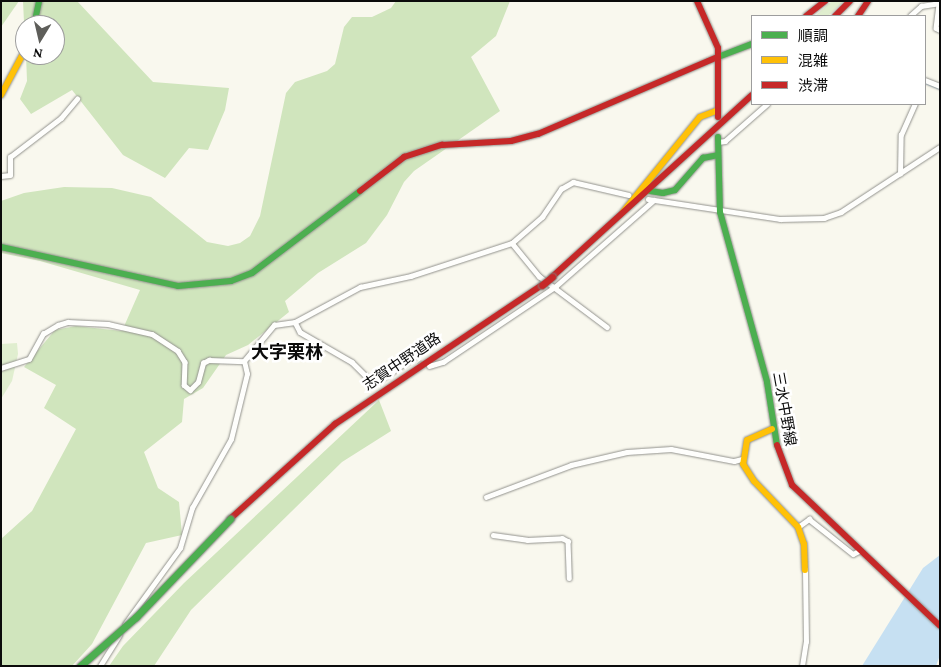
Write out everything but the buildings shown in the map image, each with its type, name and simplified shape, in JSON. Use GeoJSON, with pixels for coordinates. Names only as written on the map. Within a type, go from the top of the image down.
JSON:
{"type":"FeatureCollection","features":[{"type":"Feature","properties":{"kind":"main road"},"geometry":{"type":"LineString","coordinates":[[36,15],[39,1]]}},
{"type":"Feature","properties":{"kind":"main road"},"geometry":{"type":"LineString","coordinates":[[610,228],[700,117],[718,114],[718,57],[711,27],[697,1]]}},
{"type":"Feature","properties":{"kind":"main road"},"geometry":{"type":"LineString","coordinates":[[807,15],[825,1]]}},
{"type":"Feature","properties":{"kind":"main road"},"geometry":{"type":"LineString","coordinates":[[836,15],[850,1]]}},
{"type":"Feature","properties":{"kind":"main road"},"geometry":{"type":"LineString","coordinates":[[859,15],[868,1]]}},
{"type":"Feature","properties":{"kind":"main road"},"geometry":{"type":"LineString","coordinates":[[1,247],[178,286],[231,281],[252,273],[404,156],[442,145],[511,141],[538,134],[718,57],[751,45]]}},
{"type":"Feature","properties":{"kind":"main road"},"geometry":{"type":"LineString","coordinates":[[1,95],[17,65]]}},
{"type":"Feature","properties":{"kind":"main road","name":"志賀中野道路"},"geometry":{"type":"LineString","coordinates":[[80,666],[136,617],[261,488],[335,424],[542,285],[610,228],[751,97]]}},
{"type":"Feature","properties":{"kind":"main road","name":"三水中野線"},"geometry":{"type":"LineString","coordinates":[[718,139],[720,212],[767,382],[772,429],[778,455],[792,485],[891,582],[940,626]]}},
{"type":"Feature","properties":{"kind":"main road"},"geometry":{"type":"LineString","coordinates":[[650,191],[663,193],[675,190],[703,158],[718,155]]}},
{"type":"Feature","properties":{"kind":"main road"},"geometry":{"type":"LineString","coordinates":[[772,429],[747,440],[742,459],[754,481],[798,527],[804,544],[805,570]]}},
{"type":"Feature","properties":{"kind":"street"},"geometry":{"type":"LineString","coordinates":[[911,15],[920,3],[939,3],[936,28],[940,30]]}},
{"type":"Feature","properties":{"kind":"street"},"geometry":{"type":"LineString","coordinates":[[926,80],[940,86]]}},
{"type":"Feature","properties":{"kind":"street"},"geometry":{"type":"LineString","coordinates":[[1,176],[10,175],[10,158],[61,118],[76,99]]}},
{"type":"Feature","properties":{"kind":"street"},"geometry":{"type":"LineString","coordinates":[[718,139],[725,141],[766,105]]}},
{"type":"Feature","properties":{"kind":"street"},"geometry":{"type":"LineString","coordinates":[[900,174],[901,135],[915,105]]}},
{"type":"Feature","properties":{"kind":"street"},"geometry":{"type":"LineString","coordinates":[[648,199],[720,212],[780,219],[824,218],[840,212],[940,147]]}},
{"type":"Feature","properties":{"kind":"street"},"geometry":{"type":"LineString","coordinates":[[244,361],[274,325],[295,322],[360,287],[411,276],[462,256],[512,243],[542,217],[561,189],[573,182],[628,195]]}},
{"type":"Feature","properties":{"kind":"street"},"geometry":{"type":"LineString","coordinates":[[429,366],[443,362],[556,286],[654,200]]}},
{"type":"Feature","properties":{"kind":"street"},"geometry":{"type":"LineString","coordinates":[[512,243],[539,276],[556,286],[607,327]]}},
{"type":"Feature","properties":{"kind":"street"},"geometry":{"type":"LineString","coordinates":[[1,368],[25,362],[43,334],[68,322],[133,328],[152,334],[178,351],[185,362],[184,384],[190,390],[198,382],[201,366],[208,360],[244,361]]}},
{"type":"Feature","properties":{"kind":"street"},"geometry":{"type":"LineString","coordinates":[[295,322],[300,332],[352,362],[370,380],[376,382],[413,358]]}},
{"type":"Feature","properties":{"kind":"street"},"geometry":{"type":"LineString","coordinates":[[100,666],[137,604],[171,563],[183,542],[192,508],[230,439],[247,374],[244,361]]}},
{"type":"Feature","properties":{"kind":"street"},"geometry":{"type":"LineString","coordinates":[[486,496],[571,465],[627,452],[672,449],[734,461],[742,459]]}},
{"type":"Feature","properties":{"kind":"street"},"geometry":{"type":"LineString","coordinates":[[798,527],[809,519],[853,554],[859,551]]}},
{"type":"Feature","properties":{"kind":"street"},"geometry":{"type":"LineString","coordinates":[[493,535],[527,540],[562,538],[568,541],[569,578]]}},
{"type":"Feature","properties":{"kind":"street"},"geometry":{"type":"LineString","coordinates":[[802,666],[807,628],[805,570]]}},
{"type":"Feature","properties":{"kind":"green space"},"geometry":{"type":"Polygon","coordinates":[[[1,1],[19,1],[1,27],[1,1]]]}},
{"type":"Feature","properties":{"kind":"green space"},"geometry":{"type":"Polygon","coordinates":[[[23,1],[77,1],[153,82],[229,88],[225,110],[208,150],[189,148],[165,178],[123,155],[72,90],[31,114],[20,99],[27,81],[26,65],[65,65],[65,15],[24,15],[23,1]]]}},
{"type":"Feature","properties":{"kind":"green space"},"geometry":{"type":"Polygon","coordinates":[[[396,1],[510,1],[496,36],[471,57],[500,111],[414,171],[404,182],[387,215],[366,243],[318,273],[285,301],[289,312],[248,345],[226,355],[203,388],[184,399],[182,422],[144,452],[158,488],[179,502],[182,535],[146,543],[92,644],[72,666],[1,666],[1,539],[32,511],[76,429],[44,408],[56,385],[24,367],[55,330],[76,326],[122,331],[140,290],[40,261],[1,253],[1,201],[24,193],[64,187],[112,188],[151,197],[207,242],[228,246],[240,243],[250,236],[260,216],[286,93],[295,82],[327,71],[335,64],[344,27],[352,17],[372,17],[391,8],[396,1]]]}},
{"type":"Feature","properties":{"kind":"green space"},"geometry":{"type":"Polygon","coordinates":[[[832,1],[844,1],[829,15],[816,15],[832,1]]]}},
{"type":"Feature","properties":{"kind":"green space"},"geometry":{"type":"Polygon","coordinates":[[[17,343],[18,354],[12,381],[1,399],[1,344],[17,343]]]}},
{"type":"Feature","properties":{"kind":"green space"},"geometry":{"type":"Polygon","coordinates":[[[379,400],[391,431],[342,462],[191,610],[154,666],[109,666],[123,646],[184,583],[379,400]]]}},
{"type":"Feature","properties":{"kind":"water"},"geometry":{"type":"Polygon","coordinates":[[[940,555],[940,655],[936,666],[862,666],[923,568],[940,555]]]}},
{"type":"Feature","properties":{"kind":"waterway"},"geometry":{"type":"LineString","coordinates":[[926,83],[940,89]]}},
{"type":"Feature","properties":{"kind":"tunnel"},"geometry":{"type":"LineString","coordinates":[[413,358],[425,365]]}},
{"type":"Feature","properties":{"kind":"traffic: fast"},"geometry":{"type":"LineString","coordinates":[[36,15],[39,1]]}},
{"type":"Feature","properties":{"kind":"traffic: fast"},"geometry":{"type":"LineString","coordinates":[[718,57],[751,44]]}},
{"type":"Feature","properties":{"kind":"traffic: fast"},"geometry":{"type":"LineString","coordinates":[[718,137],[720,212],[767,382],[777,445]]}},
{"type":"Feature","properties":{"kind":"traffic: fast"},"geometry":{"type":"LineString","coordinates":[[650,191],[663,193],[675,190],[703,158],[718,155]]}},
{"type":"Feature","properties":{"kind":"traffic: fast"},"geometry":{"type":"LineString","coordinates":[[1,247],[178,286],[231,281],[252,273],[360,191]]}},
{"type":"Feature","properties":{"kind":"traffic: fast"},"geometry":{"type":"LineString","coordinates":[[80,666],[136,617],[230,519]]}},
{"type":"Feature","properties":{"kind":"traffic: slow"},"geometry":{"type":"LineString","coordinates":[[1,95],[17,65]]}},
{"type":"Feature","properties":{"kind":"traffic: slow"},"geometry":{"type":"LineString","coordinates":[[623,212],[700,117],[718,110]]}},
{"type":"Feature","properties":{"kind":"traffic: slow"},"geometry":{"type":"LineString","coordinates":[[772,429],[747,440],[743,464],[754,481],[798,527],[804,544],[805,570]]}},
{"type":"Feature","properties":{"kind":"traffic: jam"},"geometry":{"type":"LineString","coordinates":[[697,1],[718,48],[718,117]]}},
{"type":"Feature","properties":{"kind":"traffic: jam"},"geometry":{"type":"LineString","coordinates":[[807,15],[825,1]]}},
{"type":"Feature","properties":{"kind":"traffic: jam"},"geometry":{"type":"LineString","coordinates":[[836,15],[850,1]]}},
{"type":"Feature","properties":{"kind":"traffic: jam"},"geometry":{"type":"LineString","coordinates":[[859,15],[868,1]]}},
{"type":"Feature","properties":{"kind":"traffic: jam"},"geometry":{"type":"LineString","coordinates":[[360,191],[404,157],[442,145],[511,141],[538,134],[718,57]]}},
{"type":"Feature","properties":{"kind":"traffic: jam"},"geometry":{"type":"LineString","coordinates":[[552,277],[751,96]]}},
{"type":"Feature","properties":{"kind":"traffic: jam"},"geometry":{"type":"LineString","coordinates":[[542,285],[552,277]]}},
{"type":"Feature","properties":{"kind":"traffic: jam"},"geometry":{"type":"LineString","coordinates":[[230,519],[335,424],[542,285]]}},
{"type":"Feature","properties":{"kind":"traffic: jam"},"geometry":{"type":"LineString","coordinates":[[777,445],[792,485],[940,626]]}},
{"type":"Feature","properties":{"kind":"district","name":"大字栗林"},"geometry":{"type":"Point","coordinates":[287,352]}}]}
